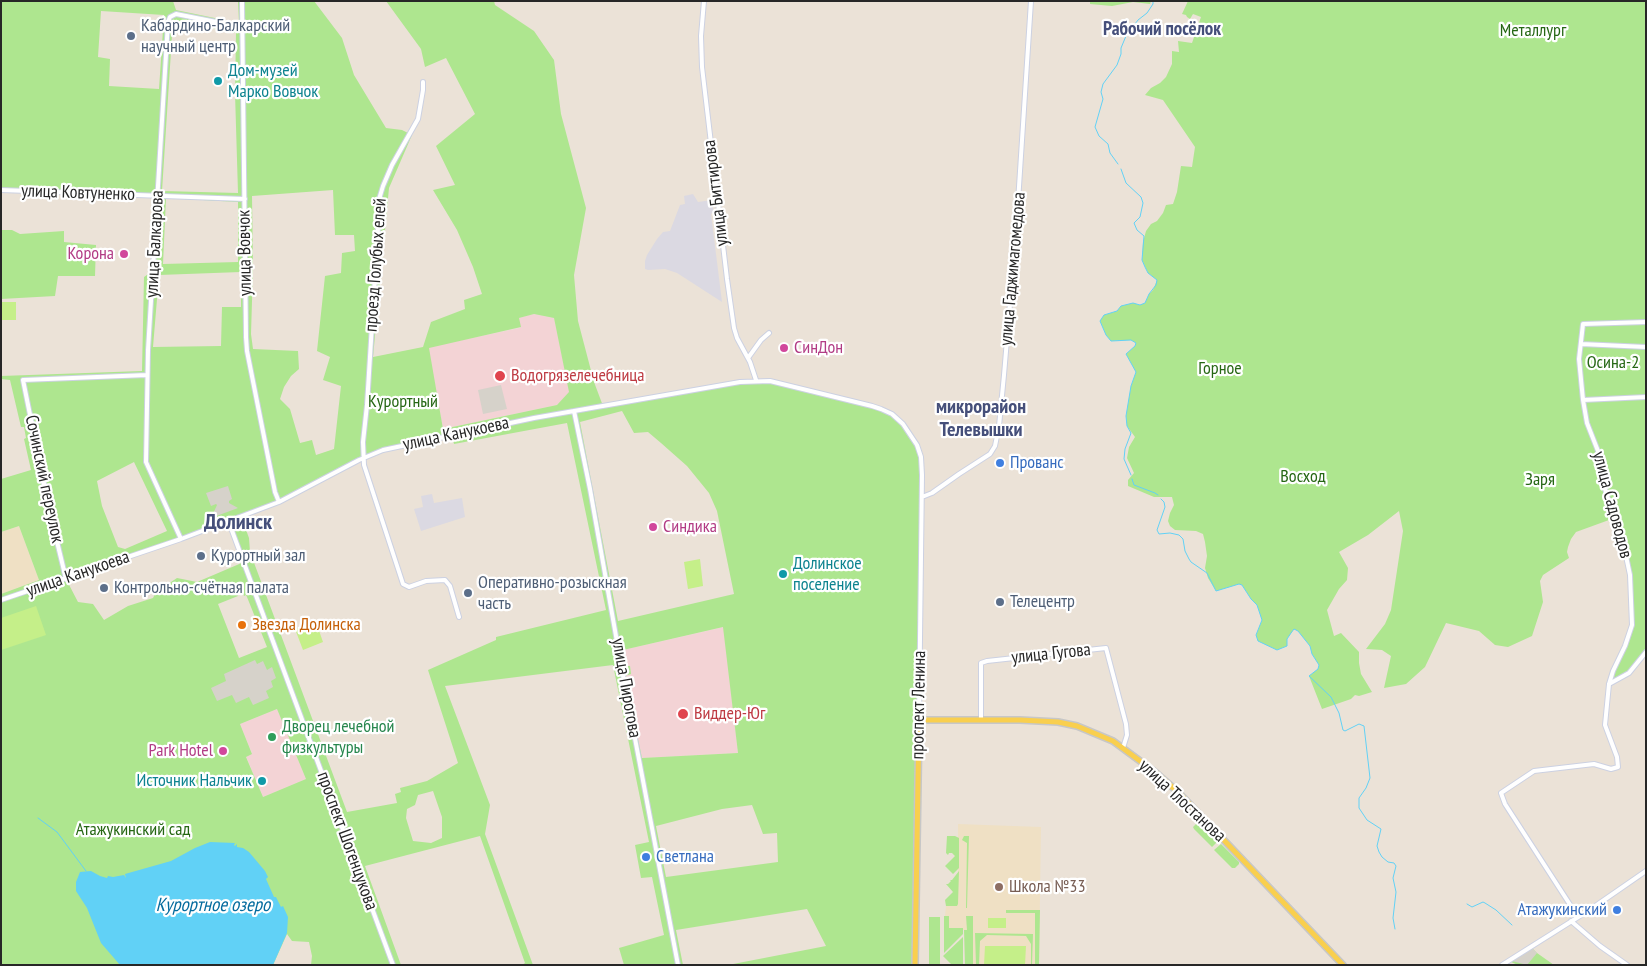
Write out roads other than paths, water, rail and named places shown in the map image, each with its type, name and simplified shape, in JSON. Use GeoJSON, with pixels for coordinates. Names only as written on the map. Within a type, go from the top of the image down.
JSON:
{"type":"FeatureCollection","features":[{"type":"Feature","properties":{"kind":"main road","name":"улица Тлостанова"},"geometry":{"type":"LineString","coordinates":[[919,720],[1020,720],[1068,723],[1099,734],[1124,748],[1161,776],[1185,799],[1343,965]]}},
{"type":"Feature","properties":{"kind":"main road","name":"проспект Ленина"},"geometry":{"type":"LineString","coordinates":[[915,965],[919,720]]}},
{"type":"Feature","properties":{"kind":"street","name":"улица Вовчок"},"geometry":{"type":"LineString","coordinates":[[242,1],[247,351],[275,492],[279,502]]}},
{"type":"Feature","properties":{"kind":"street","name":"улица Биттирова"},"geometry":{"type":"LineString","coordinates":[[704,1],[701,36],[702,66],[722,241],[734,328],[756,380]]}},
{"type":"Feature","properties":{"kind":"street","name":"улица Гаджимагомедова"},"geometry":{"type":"LineString","coordinates":[[922,498],[990,454],[999,426],[1017,224],[1030,1]]}},
{"type":"Feature","properties":{"kind":"street","name":"улица Балкарова"},"geometry":{"type":"LineString","coordinates":[[181,539],[146,462],[147,375],[169,19],[176,14],[242,27]]}},
{"type":"Feature","properties":{"kind":"street","name":"проезд Голубых елей"},"geometry":{"type":"LineString","coordinates":[[423,82],[418,119],[392,165],[380,196],[367,406],[363,442],[364,457],[365,471],[403,584],[409,587],[426,582],[445,580],[448,583],[459,617]]}},
{"type":"Feature","properties":{"kind":"street","name":"улица Ковтуненко"},"geometry":{"type":"LineString","coordinates":[[1,190],[245,199]]}},
{"type":"Feature","properties":{"kind":"street","name":"улица Садоводов"},"geometry":{"type":"LineString","coordinates":[[1578,917],[1505,804],[1501,793],[1534,771],[1594,764],[1611,769],[1618,767],[1617,757],[1605,725],[1609,684],[1632,625],[1630,575],[1623,542],[1605,489],[1598,451],[1587,423],[1579,359],[1583,324],[1646,322]]}},
{"type":"Feature","properties":{"kind":"street"},"geometry":{"type":"LineString","coordinates":[[748,358],[761,340],[769,333]]}},
{"type":"Feature","properties":{"kind":"street"},"geometry":{"type":"LineString","coordinates":[[1580,344],[1646,347]]}},
{"type":"Feature","properties":{"kind":"street","name":"Сочинский переулок"},"geometry":{"type":"LineString","coordinates":[[66,579],[48,504],[23,380],[147,375]]}},
{"type":"Feature","properties":{"kind":"street","name":"улица Канукоева"},"geometry":{"type":"LineString","coordinates":[[1,600],[181,539],[279,502],[364,457],[383,450],[534,418],[714,386],[756,380],[781,384],[872,406],[900,420],[909,430],[917,445]]}},
{"type":"Feature","properties":{"kind":"street"},"geometry":{"type":"LineString","coordinates":[[1583,400],[1646,397]]}},
{"type":"Feature","properties":{"kind":"street","name":"улица Пирогова"},"geometry":{"type":"LineString","coordinates":[[574,411],[678,965]]}},
{"type":"Feature","properties":{"kind":"street","name":"проспект Ленина"},"geometry":{"type":"LineString","coordinates":[[917,445],[922,463],[919,720]]}},
{"type":"Feature","properties":{"kind":"street","name":"проспект Шогенцукова"},"geometry":{"type":"LineString","coordinates":[[228,520],[393,965]]}},
{"type":"Feature","properties":{"kind":"street","name":"улица Гугова"},"geometry":{"type":"LineString","coordinates":[[981,720],[981,663],[1106,648],[1126,724],[1127,735],[1124,748]]}},
{"type":"Feature","properties":{"kind":"street"},"geometry":{"type":"LineString","coordinates":[[1609,684],[1629,674],[1646,652]]}},
{"type":"Feature","properties":{"kind":"street"},"geometry":{"type":"LineString","coordinates":[[1502,965],[1646,871]]}},
{"type":"Feature","properties":{"kind":"street"},"geometry":{"type":"LineString","coordinates":[[1571,921],[1626,965]]}},
{"type":"Feature","properties":{"kind":"water","name":"Курортное озеро"},"geometry":{"type":"Polygon","coordinates":[[[210,842],[235,843],[235,846],[237,844],[237,847],[249,852],[265,871],[268,877],[266,879],[274,897],[276,897],[281,907],[283,906],[288,917],[287,933],[273,965],[120,965],[101,943],[87,908],[76,891],[76,882],[80,872],[91,871],[107,878],[108,876],[124,875],[126,878],[125,874],[171,861],[210,842]]]}},
{"type":"Feature","properties":{"kind":"waterway"},"geometry":{"type":"LineString","coordinates":[[1118,164],[1110,153],[1108,144],[1099,136],[1095,127],[1103,99],[1101,92],[1103,84],[1117,65],[1126,36],[1138,20],[1147,13],[1153,1]]}},
{"type":"Feature","properties":{"kind":"waterway"},"geometry":{"type":"LineString","coordinates":[[1121,169],[1126,183],[1141,197],[1143,203],[1140,217],[1134,223],[1137,230],[1144,236],[1142,260],[1148,273],[1157,280],[1145,303],[1121,306],[1117,311],[1104,315],[1100,321],[1111,341],[1131,340],[1136,343],[1126,354],[1136,372],[1131,386],[1126,416],[1127,426],[1131,433],[1125,449],[1124,459],[1131,475]]}},
{"type":"Feature","properties":{"kind":"waterway"},"geometry":{"type":"LineString","coordinates":[[1132,479],[1134,485],[1158,495]]}},
{"type":"Feature","properties":{"kind":"waterway"},"geometry":{"type":"LineString","coordinates":[[1161,499],[1165,507],[1157,530],[1159,534],[1170,533],[1179,535],[1183,539],[1185,551],[1189,559],[1207,573],[1216,591],[1239,584],[1242,585],[1257,605],[1262,620],[1256,635],[1258,641],[1277,650],[1287,646],[1287,639],[1294,629],[1298,631],[1310,646],[1312,654],[1319,665],[1318,669],[1309,676],[1331,697],[1339,713],[1343,730],[1345,731],[1359,724],[1364,726],[1370,778],[1359,798],[1359,808],[1367,820],[1381,829],[1377,846],[1379,852],[1388,862],[1394,863],[1396,866],[1393,878],[1396,892],[1393,918],[1395,929]]}},
{"type":"Feature","properties":{"kind":"waterway"},"geometry":{"type":"LineString","coordinates":[[38,818],[57,832],[86,871]]}},
{"type":"Feature","properties":{"kind":"waterway"},"geometry":{"type":"LineString","coordinates":[[1467,904],[1472,907],[1483,902],[1496,910],[1512,925]]}},
{"type":"Feature","properties":{"kind":"place","name":"Кабардино-Балкарский научный центр"},"geometry":{"type":"Point","coordinates":[131,36]}},
{"type":"Feature","properties":{"kind":"place","name":"Дом-музей Марко Вовчок"},"geometry":{"type":"Point","coordinates":[218,81]}},
{"type":"Feature","properties":{"kind":"place","name":"Корона"},"geometry":{"type":"Point","coordinates":[124,254]}},
{"type":"Feature","properties":{"kind":"place","name":"СинДон"},"geometry":{"type":"Point","coordinates":[784,348]}},
{"type":"Feature","properties":{"kind":"place","name":"Водогрязелечебница"},"geometry":{"type":"Point","coordinates":[500,376]}},
{"type":"Feature","properties":{"kind":"place","name":"Прованс"},"geometry":{"type":"Point","coordinates":[1000,463]}},
{"type":"Feature","properties":{"kind":"place","name":"Синдика"},"geometry":{"type":"Point","coordinates":[653,527]}},
{"type":"Feature","properties":{"kind":"place","name":"Курортный зал"},"geometry":{"type":"Point","coordinates":[201,556]}},
{"type":"Feature","properties":{"kind":"place","name":"Долинское поселение"},"geometry":{"type":"Point","coordinates":[783,574]}},
{"type":"Feature","properties":{"kind":"place","name":"Контрольно-счётная палата"},"geometry":{"type":"Point","coordinates":[104,588]}},
{"type":"Feature","properties":{"kind":"place","name":"Оперативно-розыскная часть"},"geometry":{"type":"Point","coordinates":[468,593]}},
{"type":"Feature","properties":{"kind":"place","name":"Телецентр"},"geometry":{"type":"Point","coordinates":[1000,602]}},
{"type":"Feature","properties":{"kind":"place","name":"Звезда Долинска"},"geometry":{"type":"Point","coordinates":[242,625]}},
{"type":"Feature","properties":{"kind":"place","name":"Виддер-Юг"},"geometry":{"type":"Point","coordinates":[683,714]}},
{"type":"Feature","properties":{"kind":"place","name":"Дворец лечебной физкультуры"},"geometry":{"type":"Point","coordinates":[272,737]}},
{"type":"Feature","properties":{"kind":"place","name":"Park Hotel"},"geometry":{"type":"Point","coordinates":[223,751]}},
{"type":"Feature","properties":{"kind":"place","name":"Источник Нальчик"},"geometry":{"type":"Point","coordinates":[262,781]}},
{"type":"Feature","properties":{"kind":"place","name":"Светлана"},"geometry":{"type":"Point","coordinates":[646,857]}},
{"type":"Feature","properties":{"kind":"place","name":"Школа №33"},"geometry":{"type":"Point","coordinates":[999,887]}},
{"type":"Feature","properties":{"kind":"place","name":"Атажукинский"},"geometry":{"type":"Point","coordinates":[1617,910]}},
{"type":"Feature","properties":{"kind":"district","name":"Рабочий посёлок"},"geometry":{"type":"Point","coordinates":[1162,30]}},
{"type":"Feature","properties":{"kind":"district","name":"микрорайон Телевышки"},"geometry":{"type":"Point","coordinates":[981,418]}},
{"type":"Feature","properties":{"kind":"district","name":"Долинск"},"geometry":{"type":"Point","coordinates":[238,523]}},
{"type":"Feature","properties":{"kind":"park label","name":"Металлург"},"geometry":{"type":"Point","coordinates":[1533,31]}},
{"type":"Feature","properties":{"kind":"park label","name":"Осина-2"},"geometry":{"type":"Point","coordinates":[1613,363]}},
{"type":"Feature","properties":{"kind":"park label","name":"Горное"},"geometry":{"type":"Point","coordinates":[1220,369]}},
{"type":"Feature","properties":{"kind":"park label","name":"Курортный"},"geometry":{"type":"Point","coordinates":[403,402]}},
{"type":"Feature","properties":{"kind":"park label","name":"Восход"},"geometry":{"type":"Point","coordinates":[1303,477]}},
{"type":"Feature","properties":{"kind":"park label","name":"Заря"},"geometry":{"type":"Point","coordinates":[1540,480]}},
{"type":"Feature","properties":{"kind":"park label","name":"Атажукинский сад"},"geometry":{"type":"Point","coordinates":[133,830]}}]}
